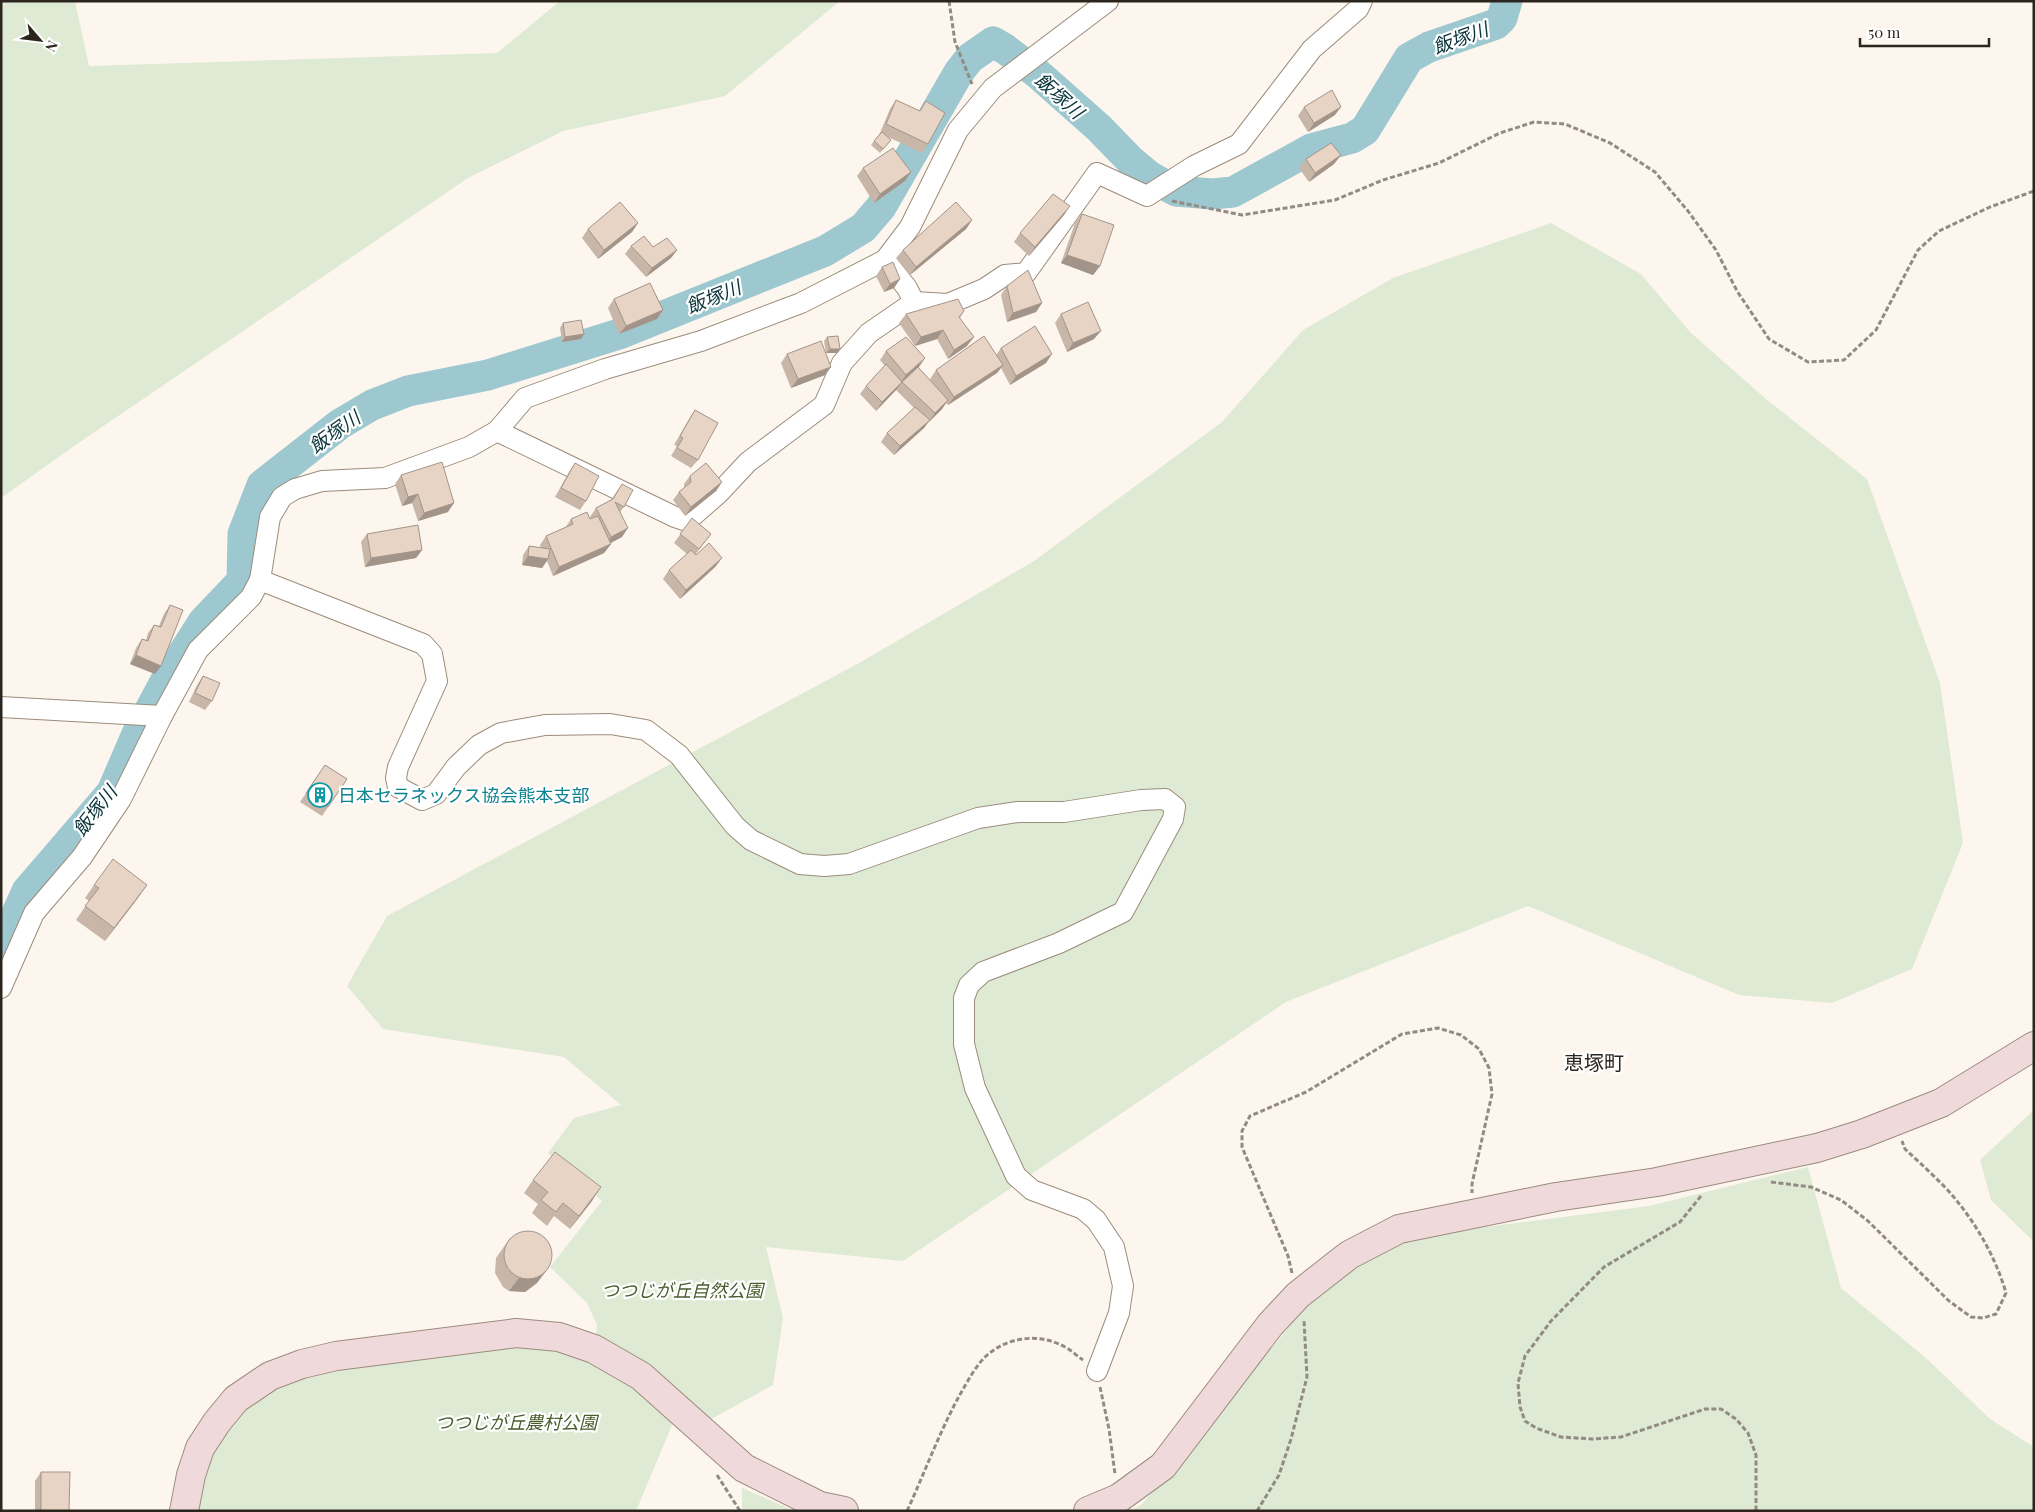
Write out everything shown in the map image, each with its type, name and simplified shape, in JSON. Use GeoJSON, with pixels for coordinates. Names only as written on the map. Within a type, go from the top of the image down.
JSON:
{"type":"FeatureCollection","features":[{"type":"Feature","properties":{"kind":"street"},"geometry":{"type":"LineString","coordinates":[[1,988],[34,913],[82,857],[121,799],[162,716],[198,650],[251,597],[260,580],[270,518],[282,497],[295,489],[322,481],[385,478],[468,447],[498,430],[525,398],[604,369],[700,341],[801,303],[884,260],[910,227],[958,130],[980,103],[993,88],[1108,1]]}},
{"type":"Feature","properties":{"kind":"street"},"geometry":{"type":"LineString","coordinates":[[498,430],[675,517],[687,520],[719,493],[748,462],[824,405],[842,363],[868,333],[914,302],[948,304],[984,288],[1005,275],[1026,273],[1097,173],[1147,196],[1194,166],[1239,144],[1312,49],[1358,9],[1362,1]]}},
{"type":"Feature","properties":{"kind":"street"},"geometry":{"type":"LineString","coordinates":[[884,260],[907,288],[914,302]]}},
{"type":"Feature","properties":{"kind":"street"},"geometry":{"type":"LineString","coordinates":[[260,580],[423,644],[432,654],[437,681],[398,766],[396,778],[398,787],[422,800],[436,794],[456,767],[479,745],[501,733],[545,725],[610,724],[646,730],[679,755],[735,826],[746,836],[776,854],[800,864],[824,866],[849,864],[978,818],[1018,812],[1064,812],[1141,800],[1165,800],[1175,807],[1172,819],[1123,912],[1059,943],[983,972],[969,985],[964,998],[964,1044],[974,1088],[1016,1176],[1032,1190],[1083,1209],[1096,1220],[1114,1247],[1124,1286],[1119,1313],[1097,1371]]}},
{"type":"Feature","properties":{"kind":"street"},"geometry":{"type":"LineString","coordinates":[[1,707],[162,716]]}},
{"type":"Feature","properties":{"kind":"street"},"geometry":{"type":"LineString","coordinates":[[1088,1511],[1119,1498],[1163,1466],[1270,1326],[1298,1295],[1349,1255],[1399,1230],[1556,1197],[1657,1182],[1817,1148],[1862,1134],[1941,1103],[2034,1046]]}},
{"type":"Feature","properties":{"kind":"street"},"geometry":{"type":"LineString","coordinates":[[184,1511],[191,1475],[200,1448],[217,1422],[236,1399],[270,1376],[302,1364],[336,1356],[516,1333],[559,1337],[594,1349],[641,1376],[744,1468],[820,1506],[844,1511]]}},
{"type":"Feature","properties":{"kind":"path"},"geometry":{"type":"LineString","coordinates":[[949,1],[955,42],[980,103]]}},
{"type":"Feature","properties":{"kind":"path"},"geometry":{"type":"LineString","coordinates":[[1147,196],[1242,215],[1335,200],[1383,180],[1439,163],[1509,130],[1534,122],[1564,124],[1610,143],[1655,172],[1688,211],[1716,250],[1737,291],[1769,339],[1808,362],[1844,360],[1876,330],[1918,250],[1939,231],[1990,207],[2034,191]]}},
{"type":"Feature","properties":{"kind":"path"},"geometry":{"type":"LineString","coordinates":[[1257,1511],[1279,1475],[1307,1377],[1304,1319],[1288,1256],[1242,1147],[1242,1131],[1250,1116],[1306,1092],[1402,1034],[1438,1028],[1460,1035],[1479,1049],[1489,1068],[1492,1094],[1472,1184],[1472,1198]]}},
{"type":"Feature","properties":{"kind":"path"},"geometry":{"type":"LineString","coordinates":[[1767,1181],[1811,1187],[1841,1200],[1868,1221],[1949,1300],[1971,1317],[1983,1318],[1996,1314],[2006,1293],[2000,1272],[1982,1238],[1952,1196],[1905,1149],[1902,1140]]}},
{"type":"Feature","properties":{"kind":"path"},"geometry":{"type":"LineString","coordinates":[[1692,1196],[1701,1196],[1709,1193]]}},
{"type":"Feature","properties":{"kind":"path"},"geometry":{"type":"LineString","coordinates":[[1701,1196],[1680,1222],[1604,1266],[1551,1321],[1525,1356],[1518,1383],[1520,1407],[1525,1421],[1536,1428],[1561,1437],[1592,1439],[1621,1437],[1705,1409],[1721,1409],[1736,1419],[1748,1433],[1756,1455],[1756,1511]]}},
{"type":"Feature","properties":{"kind":"path"},"geometry":{"type":"LineString","coordinates":[[907,1511],[945,1423],[966,1382],[984,1358],[1004,1344],[1022,1338],[1042,1339],[1064,1346],[1097,1371],[1109,1429],[1119,1498]]}},
{"type":"Feature","properties":{"kind":"green space"},"geometry":{"type":"Polygon","coordinates":[[[1,1],[75,1],[89,66],[497,53],[560,1],[840,1],[725,96],[563,131],[468,178],[77,444],[1,498],[1,1]]]}},
{"type":"Feature","properties":{"kind":"green space"},"geometry":{"type":"Polygon","coordinates":[[[1551,223],[1641,274],[1690,332],[1766,399],[1867,479],[1940,683],[1963,843],[1912,969],[1832,1003],[1739,995],[1528,906],[1286,1002],[903,1261],[766,1247],[783,1318],[773,1385],[697,1427],[678,1411],[636,1511],[184,1511],[191,1475],[270,1376],[516,1333],[594,1349],[597,1325],[587,1303],[550,1267],[602,1201],[548,1153],[574,1118],[621,1105],[564,1057],[383,1029],[347,986],[387,916],[859,663],[1034,561],[1222,422],[1303,330],[1393,278],[1551,223]]]}},
{"type":"Feature","properties":{"kind":"green space"},"geometry":{"type":"Polygon","coordinates":[[[2034,1110],[2034,1242],[1991,1200],[1980,1160],[2034,1110]]]}},
{"type":"Feature","properties":{"kind":"green space"},"geometry":{"type":"Polygon","coordinates":[[[1808,1167],[1841,1288],[1926,1358],[1990,1419],[2034,1447],[2034,1511],[1130,1511],[1142,1504],[1315,1296],[1399,1238],[1649,1206],[1808,1167]]]}},
{"type":"Feature","properties":{"kind":"green space"},"geometry":{"type":"Polygon","coordinates":[[[742,1488],[795,1511],[742,1511],[742,1488]]]}},
{"type":"Feature","properties":{"kind":"building"},"geometry":{"type":"Polygon","coordinates":[[[1332,90],[1341,107],[1314,123],[1304,107],[1332,90]]]}},
{"type":"Feature","properties":{"kind":"building"},"geometry":{"type":"Polygon","coordinates":[[[896,100],[920,111],[926,101],[945,113],[928,144],[886,124],[896,100]]]}},
{"type":"Feature","properties":{"kind":"building"},"geometry":{"type":"Polygon","coordinates":[[[882,132],[891,140],[883,149],[874,141],[882,132]]]}},
{"type":"Feature","properties":{"kind":"building"},"geometry":{"type":"Polygon","coordinates":[[[1331,143],[1341,155],[1315,173],[1306,159],[1331,143]]]}},
{"type":"Feature","properties":{"kind":"building"},"geometry":{"type":"Polygon","coordinates":[[[893,148],[911,172],[880,194],[863,168],[893,148]]]}},
{"type":"Feature","properties":{"kind":"building"},"geometry":{"type":"Polygon","coordinates":[[[1053,194],[1070,206],[1035,247],[1020,233],[1053,194]]]}},
{"type":"Feature","properties":{"kind":"building"},"geometry":{"type":"Polygon","coordinates":[[[620,202],[638,223],[604,250],[588,229],[620,202]]]}},
{"type":"Feature","properties":{"kind":"building"},"geometry":{"type":"Polygon","coordinates":[[[956,202],[972,220],[916,267],[903,250],[956,202]]]}},
{"type":"Feature","properties":{"kind":"building"},"geometry":{"type":"Polygon","coordinates":[[[1082,214],[1114,225],[1100,266],[1067,255],[1082,214]]]}},
{"type":"Feature","properties":{"kind":"building"},"geometry":{"type":"Polygon","coordinates":[[[644,236],[653,247],[667,238],[677,250],[652,268],[631,246],[644,236]]]}},
{"type":"Feature","properties":{"kind":"building"},"geometry":{"type":"Polygon","coordinates":[[[893,262],[900,279],[890,284],[882,267],[893,262]]]}},
{"type":"Feature","properties":{"kind":"building"},"geometry":{"type":"Polygon","coordinates":[[[1028,270],[1042,303],[1013,313],[1007,286],[1028,270]]]}},
{"type":"Feature","properties":{"kind":"building"},"geometry":{"type":"Polygon","coordinates":[[[650,283],[663,310],[626,326],[614,299],[650,283]]]}},
{"type":"Feature","properties":{"kind":"building"},"geometry":{"type":"Polygon","coordinates":[[[958,299],[964,311],[959,317],[974,337],[954,350],[943,330],[921,337],[906,314],[958,299]]]}},
{"type":"Feature","properties":{"kind":"building"},"geometry":{"type":"Polygon","coordinates":[[[1088,302],[1101,331],[1073,343],[1061,314],[1088,302]]]}},
{"type":"Feature","properties":{"kind":"building"},"geometry":{"type":"Polygon","coordinates":[[[581,320],[584,334],[565,337],[563,323],[581,320]]]}},
{"type":"Feature","properties":{"kind":"building"},"geometry":{"type":"Polygon","coordinates":[[[1035,326],[1052,354],[1016,376],[1001,348],[1035,326]]]}},
{"type":"Feature","properties":{"kind":"building"},"geometry":{"type":"Polygon","coordinates":[[[838,336],[840,349],[830,349],[827,337],[838,336]]]}},
{"type":"Feature","properties":{"kind":"building"},"geometry":{"type":"Polygon","coordinates":[[[984,336],[1003,365],[954,397],[936,370],[984,336]]]}},
{"type":"Feature","properties":{"kind":"building"},"geometry":{"type":"Polygon","coordinates":[[[906,337],[925,358],[906,375],[886,351],[906,337]]]}},
{"type":"Feature","properties":{"kind":"building"},"geometry":{"type":"Polygon","coordinates":[[[821,341],[831,367],[798,379],[787,354],[821,341]]]}},
{"type":"Feature","properties":{"kind":"building"},"geometry":{"type":"Polygon","coordinates":[[[886,364],[902,382],[882,402],[866,386],[886,364]]]}},
{"type":"Feature","properties":{"kind":"building"},"geometry":{"type":"Polygon","coordinates":[[[918,367],[948,400],[935,413],[902,382],[918,367]]]}},
{"type":"Feature","properties":{"kind":"building"},"geometry":{"type":"Polygon","coordinates":[[[915,407],[930,420],[900,446],[887,433],[915,407]]]}},
{"type":"Feature","properties":{"kind":"building"},"geometry":{"type":"Polygon","coordinates":[[[695,410],[718,423],[698,460],[677,448],[683,438],[680,436],[695,410]]]}},
{"type":"Feature","properties":{"kind":"building"},"geometry":{"type":"Polygon","coordinates":[[[442,462],[454,503],[424,513],[418,494],[408,497],[401,475],[442,462]]]}},
{"type":"Feature","properties":{"kind":"building"},"geometry":{"type":"Polygon","coordinates":[[[575,463],[599,476],[586,501],[561,488],[575,463]]]}},
{"type":"Feature","properties":{"kind":"building"},"geometry":{"type":"Polygon","coordinates":[[[706,463],[722,482],[691,507],[679,492],[691,482],[690,476],[706,463]]]}},
{"type":"Feature","properties":{"kind":"building"},"geometry":{"type":"Polygon","coordinates":[[[622,484],[633,490],[624,507],[615,502],[628,528],[611,537],[596,508],[613,499],[622,484]]]}},
{"type":"Feature","properties":{"kind":"building"},"geometry":{"type":"Polygon","coordinates":[[[587,512],[590,519],[598,516],[611,544],[559,567],[546,536],[573,524],[571,519],[587,512]]]}},
{"type":"Feature","properties":{"kind":"building"},"geometry":{"type":"Polygon","coordinates":[[[692,518],[711,534],[699,549],[680,534],[692,518]]]}},
{"type":"Feature","properties":{"kind":"building"},"geometry":{"type":"Polygon","coordinates":[[[418,525],[422,550],[371,558],[367,534],[418,525]]]}},
{"type":"Feature","properties":{"kind":"building"},"geometry":{"type":"Polygon","coordinates":[[[709,543],[722,558],[686,590],[669,570],[691,550],[696,555],[709,543]]]}},
{"type":"Feature","properties":{"kind":"building"},"geometry":{"type":"Polygon","coordinates":[[[529,546],[550,549],[548,559],[528,556],[529,546]]]}},
{"type":"Feature","properties":{"kind":"building"},"geometry":{"type":"Polygon","coordinates":[[[170,605],[183,610],[161,666],[136,655],[142,639],[148,641],[154,625],[161,627],[170,605]]]}},
{"type":"Feature","properties":{"kind":"building"},"geometry":{"type":"Polygon","coordinates":[[[203,676],[220,683],[212,701],[195,693],[203,676]]]}},
{"type":"Feature","properties":{"kind":"building","name":"日本セラネックス協会熊本支部"},"geometry":{"type":"Polygon","coordinates":[[[325,765],[347,779],[328,807],[306,793],[325,765]]]}},
{"type":"Feature","properties":{"kind":"building"},"geometry":{"type":"Polygon","coordinates":[[[113,859],[147,885],[114,928],[85,906],[99,888],[94,885],[113,859]]]}},
{"type":"Feature","properties":{"kind":"building"},"geometry":{"type":"Polygon","coordinates":[[[555,1152],[601,1187],[579,1216],[563,1203],[556,1212],[541,1200],[548,1192],[533,1180],[555,1152]]]}},
{"type":"Feature","properties":{"kind":"building"},"geometry":{"type":"Polygon","coordinates":[[[528,1231],[537,1233],[545,1238],[550,1246],[552,1255],[550,1264],[545,1272],[537,1277],[528,1279],[519,1277],[511,1272],[506,1264],[504,1255],[506,1246],[511,1238],[519,1233],[528,1231]]]}},
{"type":"Feature","properties":{"kind":"building"},"geometry":{"type":"Polygon","coordinates":[[[41,1472],[70,1472],[69,1511],[41,1511],[41,1472]]]}},
{"type":"Feature","properties":{"kind":"waterway","name":"飯塚川"},"geometry":{"type":"LineString","coordinates":[[1,949],[27,891],[112,792],[137,734],[166,680],[203,622],[242,581],[243,534],[262,485],[340,424],[372,405],[408,391],[488,375],[619,334],[825,251],[863,228],[881,207],[959,72],[970,58],[993,42],[1038,74],[1099,128],[1131,161],[1149,176],[1176,191],[1212,194],[1233,192],[1311,149],[1352,138],[1365,130],[1409,58],[1429,47],[1496,24],[1502,18],[1507,1]]}},
{"type":"Feature","properties":{"kind":"place","name":"日本セラネックス協会熊本支部"},"geometry":{"type":"Point","coordinates":[320,795]}},
{"type":"Feature","properties":{"kind":"district","name":"恵塚町"},"geometry":{"type":"Point","coordinates":[1594,1061]}},
{"type":"Feature","properties":{"kind":"park label","name":"つつじが丘自然公園"},"geometry":{"type":"Point","coordinates":[682,1290]}},
{"type":"Feature","properties":{"kind":"park label","name":"つつじが丘農村公園"},"geometry":{"type":"Point","coordinates":[516,1422]}}]}
